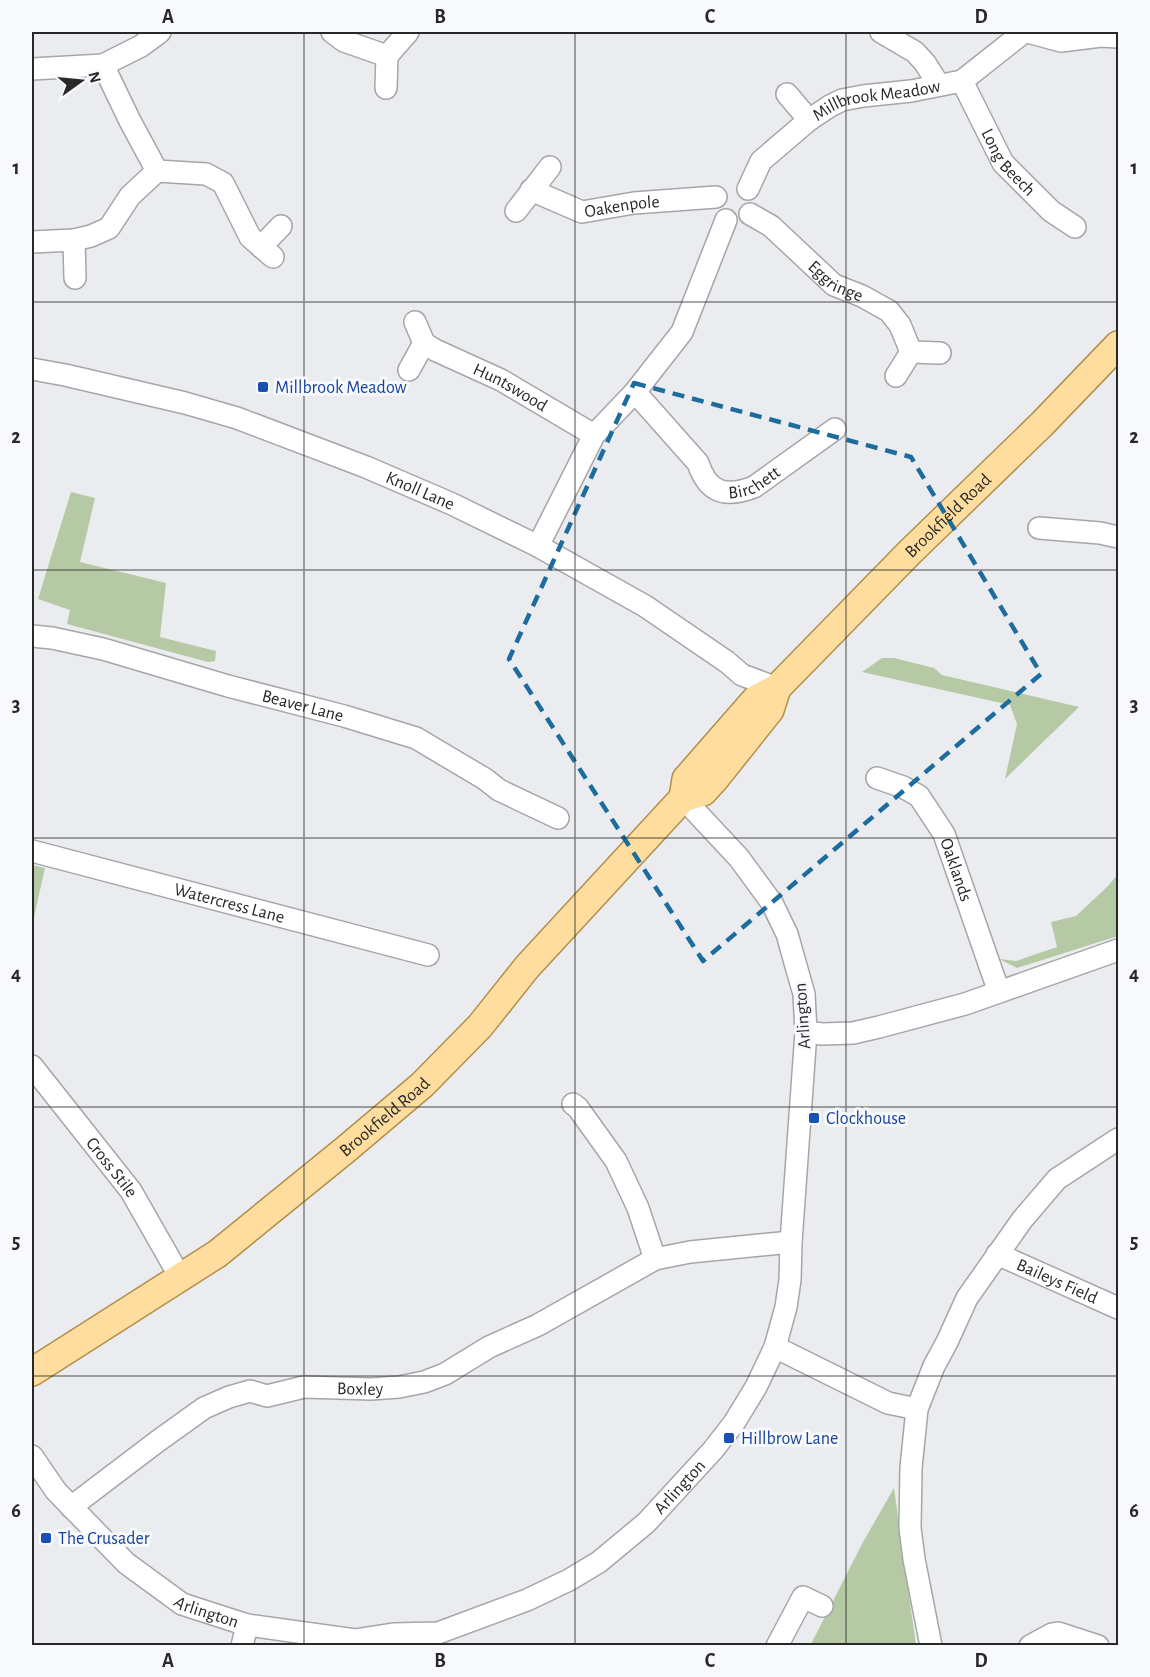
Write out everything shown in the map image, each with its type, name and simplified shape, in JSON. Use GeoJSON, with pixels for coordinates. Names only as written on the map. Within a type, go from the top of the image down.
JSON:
{"type":"FeatureCollection","features":[{"type":"Feature","properties":{"kind":"main road","name":"Brookfield Road"},"geometry":{"type":"LineString","coordinates":[[32,1372],[216,1254],[336,1158],[422,1085],[480,1026],[527,967],[683,798],[686,779],[756,699],[777,688],[910,552],[1042,424],[1119,345]]}},
{"type":"Feature","properties":{"kind":"street"},"geometry":{"type":"LineString","coordinates":[[32,69],[103,65],[141,46],[160,32]]}},
{"type":"Feature","properties":{"kind":"street"},"geometry":{"type":"LineString","coordinates":[[332,32],[344,41],[387,56]]}},
{"type":"Feature","properties":{"kind":"street"},"geometry":{"type":"LineString","coordinates":[[386,88],[387,56],[408,32]]}},
{"type":"Feature","properties":{"kind":"street"},"geometry":{"type":"LineString","coordinates":[[881,32],[915,52],[939,85]]}},
{"type":"Feature","properties":{"kind":"street"},"geometry":{"type":"LineString","coordinates":[[1026,32],[1062,41],[1101,36],[1119,37]]}},
{"type":"Feature","properties":{"kind":"street","name":"Millbrook Meadow"},"geometry":{"type":"LineString","coordinates":[[750,214],[753,209],[753,199],[748,189],[761,161],[809,120],[830,106],[842,100],[863,96],[911,92],[962,81],[1026,32]]}},
{"type":"Feature","properties":{"kind":"street"},"geometry":{"type":"LineString","coordinates":[[103,65],[157,171]]}},
{"type":"Feature","properties":{"kind":"street","name":"Long Beech"},"geometry":{"type":"LineString","coordinates":[[962,81],[1003,163],[1051,211],[1075,227]]}},
{"type":"Feature","properties":{"kind":"street"},"geometry":{"type":"LineString","coordinates":[[787,94],[809,120]]}},
{"type":"Feature","properties":{"kind":"street"},"geometry":{"type":"LineString","coordinates":[[516,211],[550,167]]}},
{"type":"Feature","properties":{"kind":"street"},"geometry":{"type":"LineString","coordinates":[[32,242],[74,240],[109,228],[130,196],[157,171],[206,174],[223,183],[250,237],[267,252],[281,226]]}},
{"type":"Feature","properties":{"kind":"street"},"geometry":{"type":"LineString","coordinates":[[748,189],[736,183],[730,184],[719,191],[716,197],[716,208],[726,220],[740,221],[750,214]]}},
{"type":"Feature","properties":{"kind":"street","name":"Oakenpole"},"geometry":{"type":"LineString","coordinates":[[531,190],[582,212],[634,203],[716,197]]}},
{"type":"Feature","properties":{"kind":"street","name":"Eggringe"},"geometry":{"type":"LineString","coordinates":[[750,214],[771,226],[834,285],[862,296],[889,311],[900,325],[911,352]]}},
{"type":"Feature","properties":{"kind":"street"},"geometry":{"type":"LineString","coordinates":[[538,546],[594,435],[635,392],[682,332],[726,220]]}},
{"type":"Feature","properties":{"kind":"street"},"geometry":{"type":"LineString","coordinates":[[74,240],[75,278]]}},
{"type":"Feature","properties":{"kind":"street"},"geometry":{"type":"LineString","coordinates":[[409,370],[424,343],[414,322]]}},
{"type":"Feature","properties":{"kind":"street","name":"Huntswood"},"geometry":{"type":"LineString","coordinates":[[424,343],[501,380],[594,435]]}},
{"type":"Feature","properties":{"kind":"street"},"geometry":{"type":"LineString","coordinates":[[896,376],[911,352],[940,353]]}},
{"type":"Feature","properties":{"kind":"street","name":"Knoll Lane"},"geometry":{"type":"LineString","coordinates":[[32,369],[185,403],[237,418],[366,467],[452,504],[538,546],[645,606],[727,662],[742,675],[777,688]]}},
{"type":"Feature","properties":{"kind":"street","name":"Birchett"},"geometry":{"type":"LineString","coordinates":[[635,392],[698,463],[702,476],[712,488],[728,492],[741,492],[754,487],[835,429]]}},
{"type":"Feature","properties":{"kind":"street"},"geometry":{"type":"LineString","coordinates":[[1040,528],[1100,533],[1119,537]]}},
{"type":"Feature","properties":{"kind":"street","name":"Beaver Lane"},"geometry":{"type":"LineString","coordinates":[[32,636],[103,649],[416,738],[499,790],[558,818]]}},
{"type":"Feature","properties":{"kind":"street","name":"Oaklands"},"geometry":{"type":"LineString","coordinates":[[877,778],[903,787],[919,796],[944,834],[999,992]]}},
{"type":"Feature","properties":{"kind":"street","name":"Arlington"},"geometry":{"type":"LineString","coordinates":[[32,1456],[70,1507],[126,1563],[182,1605],[244,1635],[355,1640],[393,1634],[440,1640],[569,1580],[598,1562],[646,1524],[713,1450],[734,1423],[756,1387],[775,1347],[789,1289],[806,1032],[804,994],[787,934],[772,903],[739,858],[683,798]]}},
{"type":"Feature","properties":{"kind":"street","name":"Watercress Lane"},"geometry":{"type":"LineString","coordinates":[[32,851],[428,954]]}},
{"type":"Feature","properties":{"kind":"street"},"geometry":{"type":"LineString","coordinates":[[806,1032],[853,1033],[965,1004],[1119,950]]}},
{"type":"Feature","properties":{"kind":"street","name":"Cross Stile"},"geometry":{"type":"LineString","coordinates":[[32,1066],[131,1191],[180,1277]]}},
{"type":"Feature","properties":{"kind":"street"},"geometry":{"type":"LineString","coordinates":[[573,1104],[616,1161],[638,1208],[655,1259]]}},
{"type":"Feature","properties":{"kind":"street"},"geometry":{"type":"LineString","coordinates":[[931,1646],[910,1528],[911,1468],[916,1409],[966,1298],[1022,1220],[1057,1179],[1119,1139]]}},
{"type":"Feature","properties":{"kind":"street","name":"Boxley"},"geometry":{"type":"LineString","coordinates":[[70,1507],[204,1408],[229,1397],[250,1391],[267,1396],[304,1388],[371,1389],[424,1382],[445,1374],[489,1347],[538,1325],[655,1259],[690,1252],[791,1242]]}},
{"type":"Feature","properties":{"kind":"street","name":"Baileys Field"},"geometry":{"type":"LineString","coordinates":[[997,1254],[1119,1308]]}},
{"type":"Feature","properties":{"kind":"street"},"geometry":{"type":"LineString","coordinates":[[775,1347],[888,1403],[916,1409]]}},
{"type":"Feature","properties":{"kind":"street"},"geometry":{"type":"LineString","coordinates":[[777,1646],[803,1598],[822,1606]]}},
{"type":"Feature","properties":{"kind":"street"},"geometry":{"type":"LineString","coordinates":[[1030,1646],[1058,1633],[1098,1646]]}},
{"type":"Feature","properties":{"kind":"highlighted area"},"geometry":{"type":"Polygon","coordinates":[[[634,383],[911,457],[1041,674],[703,961],[509,659],[634,383]]]}},
{"type":"Feature","properties":{"kind":"green space"},"geometry":{"type":"Polygon","coordinates":[[[71,492],[95,498],[80,562],[166,583],[160,637],[216,651],[215,661],[208,662],[67,624],[70,610],[38,599],[71,492]]]}},
{"type":"Feature","properties":{"kind":"green space"},"geometry":{"type":"Polygon","coordinates":[[[882,658],[894,658],[934,668],[942,675],[1079,707],[1005,779],[1017,724],[1010,705],[862,672],[882,658]]]}},
{"type":"Feature","properties":{"kind":"green space"},"geometry":{"type":"Polygon","coordinates":[[[32,865],[45,868],[32,926],[32,865]]]}},
{"type":"Feature","properties":{"kind":"green space"},"geometry":{"type":"Polygon","coordinates":[[[1118,874],[1118,936],[1017,968],[999,959],[1016,961],[1057,947],[1051,922],[1076,916],[1118,874]]]}},
{"type":"Feature","properties":{"kind":"green space"},"geometry":{"type":"Polygon","coordinates":[[[894,1488],[916,1645],[810,1646],[863,1542],[894,1488]]]}},
{"type":"Feature","properties":{"kind":"place","name":"Millbrook Meadow"},"geometry":{"type":"Point","coordinates":[263,387]}},
{"type":"Feature","properties":{"kind":"place","name":"Clockhouse"},"geometry":{"type":"Point","coordinates":[814,1118]}},
{"type":"Feature","properties":{"kind":"place","name":"Hillbrow Lane"},"geometry":{"type":"Point","coordinates":[729,1438]}},
{"type":"Feature","properties":{"kind":"place","name":"The Crusader"},"geometry":{"type":"Point","coordinates":[46,1538]}}]}
